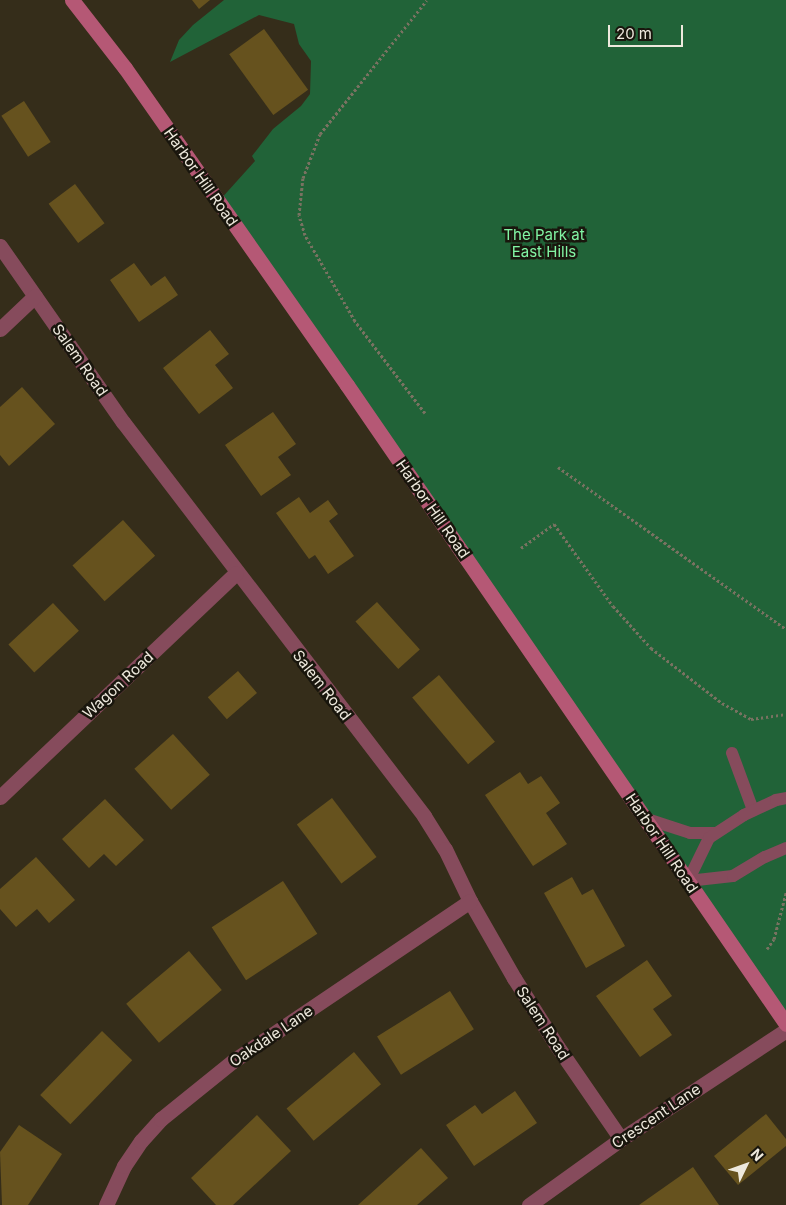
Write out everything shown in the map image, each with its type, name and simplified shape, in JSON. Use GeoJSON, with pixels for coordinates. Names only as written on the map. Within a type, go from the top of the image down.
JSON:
{"type":"FeatureCollection","features":[{"type":"Feature","properties":{"kind":"street","name":"Harbor Hill Road"},"geometry":{"type":"LineString","coordinates":[[72,0],[108,45],[218,200],[647,819],[786,1024]]}},
{"type":"Feature","properties":{"kind":"street","name":"Salem Road"},"geometry":{"type":"LineString","coordinates":[[0,246],[123,422],[236,573],[424,816],[445,849],[470,901],[535,1011],[621,1139]]}},
{"type":"Feature","properties":{"kind":"street"},"geometry":{"type":"LineString","coordinates":[[0,330],[35,296]]}},
{"type":"Feature","properties":{"kind":"street","name":"Wagon Road"},"geometry":{"type":"LineString","coordinates":[[0,797],[236,573]]}},
{"type":"Feature","properties":{"kind":"street","name":"Oakdale Lane"},"geometry":{"type":"LineString","coordinates":[[106,1205],[124,1166],[141,1141],[161,1119],[233,1061],[470,901]]}},
{"type":"Feature","properties":{"kind":"street","name":"Crescent Lane"},"geometry":{"type":"LineString","coordinates":[[529,1205],[621,1139],[786,1030]]}},
{"type":"Feature","properties":{"kind":"lane"},"geometry":{"type":"LineString","coordinates":[[732,753],[753,810]]}},
{"type":"Feature","properties":{"kind":"lane"},"geometry":{"type":"LineString","coordinates":[[688,881],[706,843],[715,833],[753,810],[786,798]]}},
{"type":"Feature","properties":{"kind":"lane"},"geometry":{"type":"LineString","coordinates":[[647,819],[690,833],[715,833]]}},
{"type":"Feature","properties":{"kind":"lane"},"geometry":{"type":"LineString","coordinates":[[688,881],[733,876],[765,857],[786,848]]}},
{"type":"Feature","properties":{"kind":"path"},"geometry":{"type":"LineString","coordinates":[[425,413],[355,321],[306,235],[300,215],[303,178],[320,134],[426,0]]}},
{"type":"Feature","properties":{"kind":"path"},"geometry":{"type":"LineString","coordinates":[[558,467],[786,628]]}},
{"type":"Feature","properties":{"kind":"path"},"geometry":{"type":"LineString","coordinates":[[521,548],[554,524],[612,606],[651,648],[722,703],[751,718],[786,714]]}},
{"type":"Feature","properties":{"kind":"path"},"geometry":{"type":"LineString","coordinates":[[767,949],[774,939],[786,893]]}},
{"type":"Feature","properties":{"kind":"green space","name":"The Park at East Hills"},"geometry":{"type":"Polygon","coordinates":[[[224,0],[786,0],[786,1024],[219,201],[255,161],[252,156],[273,129],[301,106],[310,94],[311,61],[299,44],[294,24],[259,15],[170,62],[179,40],[193,25],[224,0]]]}},
{"type":"Feature","properties":{"kind":"building"},"geometry":{"type":"Polygon","coordinates":[[[192,0],[210,0],[199,9],[192,0]]]}},
{"type":"Feature","properties":{"kind":"building"},"geometry":{"type":"Polygon","coordinates":[[[264,29],[308,90],[273,115],[229,54],[264,29]]]}},
{"type":"Feature","properties":{"kind":"building"},"geometry":{"type":"Polygon","coordinates":[[[24,101],[51,142],[28,157],[1,116],[24,101]]]}},
{"type":"Feature","properties":{"kind":"building"},"geometry":{"type":"Polygon","coordinates":[[[75,184],[104,223],[78,243],[49,204],[75,184]]]}},
{"type":"Feature","properties":{"kind":"building"},"geometry":{"type":"Polygon","coordinates":[[[134,263],[151,286],[165,276],[178,295],[139,322],[110,280],[134,263]]]}},
{"type":"Feature","properties":{"kind":"building"},"geometry":{"type":"Polygon","coordinates":[[[210,330],[229,354],[215,365],[233,388],[199,414],[163,368],[210,330]]]}},
{"type":"Feature","properties":{"kind":"building"},"geometry":{"type":"Polygon","coordinates":[[[22,387],[55,424],[9,466],[0,455],[0,407],[22,387]]]}},
{"type":"Feature","properties":{"kind":"building"},"geometry":{"type":"Polygon","coordinates":[[[273,412],[296,444],[278,457],[291,475],[261,496],[225,445],[273,412]]]}},
{"type":"Feature","properties":{"kind":"building"},"geometry":{"type":"Polygon","coordinates":[[[299,497],[310,513],[328,500],[338,514],[329,521],[354,556],[328,574],[315,555],[309,559],[276,513],[299,497]]]}},
{"type":"Feature","properties":{"kind":"building"},"geometry":{"type":"Polygon","coordinates":[[[123,520],[155,556],[105,601],[72,566],[123,520]]]}},
{"type":"Feature","properties":{"kind":"building"},"geometry":{"type":"Polygon","coordinates":[[[377,602],[420,650],[398,669],[355,621],[377,602]]]}},
{"type":"Feature","properties":{"kind":"building"},"geometry":{"type":"Polygon","coordinates":[[[53,603],[79,631],[34,672],[8,645],[53,603]]]}},
{"type":"Feature","properties":{"kind":"building"},"geometry":{"type":"Polygon","coordinates":[[[238,671],[257,693],[227,719],[208,697],[238,671]]]}},
{"type":"Feature","properties":{"kind":"building"},"geometry":{"type":"Polygon","coordinates":[[[439,675],[495,742],[468,764],[412,697],[439,675]]]}},
{"type":"Feature","properties":{"kind":"building"},"geometry":{"type":"Polygon","coordinates":[[[173,734],[210,775],[171,810],[134,769],[173,734]]]}},
{"type":"Feature","properties":{"kind":"building"},"geometry":{"type":"Polygon","coordinates":[[[520,772],[528,784],[541,776],[560,803],[546,813],[567,844],[533,866],[485,795],[520,772]]]}},
{"type":"Feature","properties":{"kind":"building"},"geometry":{"type":"Polygon","coordinates":[[[332,798],[377,857],[341,884],[297,824],[332,798]]]}},
{"type":"Feature","properties":{"kind":"building"},"geometry":{"type":"Polygon","coordinates":[[[105,799],[144,840],[116,866],[104,854],[89,868],[62,839],[105,799]]]}},
{"type":"Feature","properties":{"kind":"building"},"geometry":{"type":"Polygon","coordinates":[[[36,857],[75,900],[49,923],[37,909],[16,927],[0,909],[0,889],[36,857]]]}},
{"type":"Feature","properties":{"kind":"building"},"geometry":{"type":"Polygon","coordinates":[[[572,877],[582,895],[593,889],[625,946],[586,968],[544,893],[572,877]]]}},
{"type":"Feature","properties":{"kind":"building"},"geometry":{"type":"Polygon","coordinates":[[[283,881],[317,934],[246,980],[212,927],[283,881]]]}},
{"type":"Feature","properties":{"kind":"building"},"geometry":{"type":"Polygon","coordinates":[[[189,951],[222,990],[159,1043],[126,1004],[189,951]]]}},
{"type":"Feature","properties":{"kind":"building"},"geometry":{"type":"Polygon","coordinates":[[[647,960],[672,996],[653,1009],[672,1035],[640,1057],[596,996],[647,960]]]}},
{"type":"Feature","properties":{"kind":"building"},"geometry":{"type":"Polygon","coordinates":[[[450,991],[474,1029],[401,1075],[377,1037],[450,991]]]}},
{"type":"Feature","properties":{"kind":"building"},"geometry":{"type":"Polygon","coordinates":[[[102,1031],[132,1060],[70,1124],[40,1095],[102,1031]]]}},
{"type":"Feature","properties":{"kind":"building"},"geometry":{"type":"Polygon","coordinates":[[[354,1052],[381,1084],[314,1141],[287,1109],[354,1052]]]}},
{"type":"Feature","properties":{"kind":"building"},"geometry":{"type":"Polygon","coordinates":[[[515,1091],[537,1123],[474,1166],[446,1125],[475,1105],[482,1114],[515,1091]]]}},
{"type":"Feature","properties":{"kind":"building"},"geometry":{"type":"Polygon","coordinates":[[[766,1114],[786,1139],[786,1146],[738,1185],[714,1156],[766,1114]]]}},
{"type":"Feature","properties":{"kind":"building"},"geometry":{"type":"Polygon","coordinates":[[[257,1115],[291,1151],[233,1205],[216,1205],[191,1178],[257,1115]]]}},
{"type":"Feature","properties":{"kind":"building"},"geometry":{"type":"Polygon","coordinates":[[[19,1125],[62,1154],[28,1205],[2,1205],[0,1152],[19,1125]]]}},
{"type":"Feature","properties":{"kind":"building"},"geometry":{"type":"Polygon","coordinates":[[[421,1148],[448,1178],[417,1205],[358,1205],[421,1148]]]}},
{"type":"Feature","properties":{"kind":"building"},"geometry":{"type":"Polygon","coordinates":[[[693,1167],[719,1205],[639,1205],[693,1167]]]}}]}
